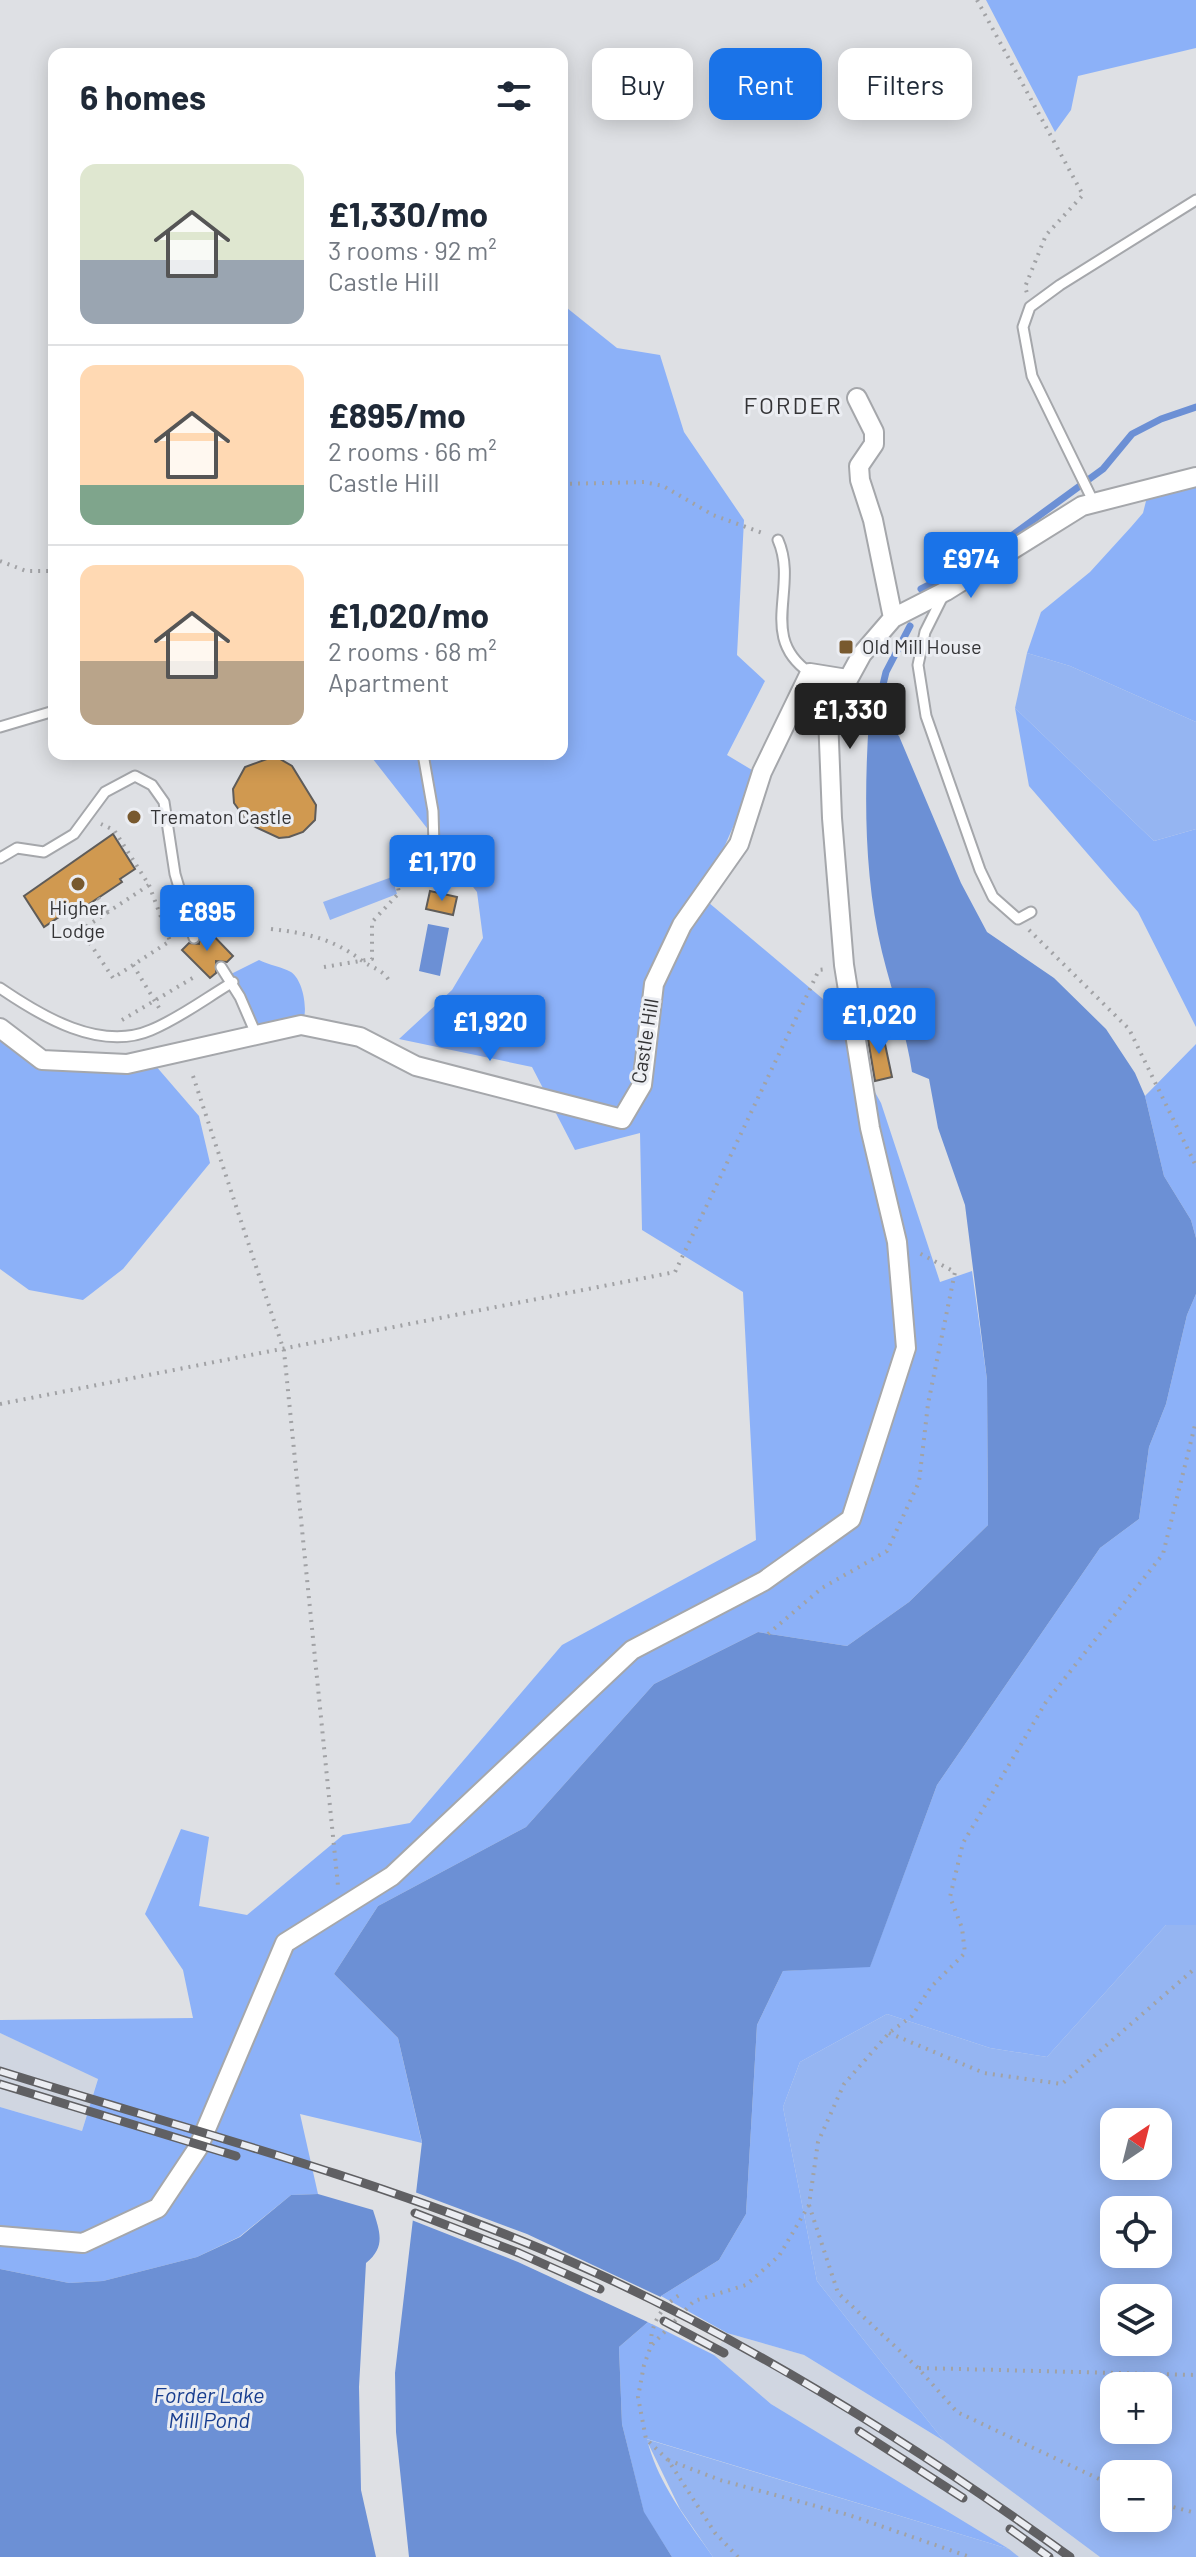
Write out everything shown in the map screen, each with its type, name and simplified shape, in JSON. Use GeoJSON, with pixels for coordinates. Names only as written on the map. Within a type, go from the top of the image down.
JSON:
{"type":"FeatureCollection","features":[{"type":"Feature","properties":{"kind":"street"},"geometry":{"type":"LineString","coordinates":[[857,398],[874,432],[874,444],[859,466],[860,480],[877,535],[893,618]]}},
{"type":"Feature","properties":{"kind":"street"},"geometry":{"type":"LineString","coordinates":[[0,2236],[83,2243],[158,2208],[198,2148],[285,1943],[392,1876],[632,1650],[764,1581],[851,1519],[906,1348],[897,1242],[870,1128],[844,965],[832,818],[828,716],[847,679],[878,632],[893,618],[946,591],[1082,506],[1090,496],[1196,477]]}},
{"type":"Feature","properties":{"kind":"street"},"geometry":{"type":"LineString","coordinates":[[810,673],[847,679]]}},
{"type":"Feature","properties":{"kind":"street","name":"Castle Hill"},"geometry":{"type":"LineString","coordinates":[[0,1028],[42,1060],[127,1064],[301,1025],[360,1037],[416,1066],[622,1119],[642,1085],[654,984],[682,925],[739,844],[762,772],[810,673]]}},
{"type":"Feature","properties":{"kind":"lane"},"geometry":{"type":"LineString","coordinates":[[1090,496],[1032,376],[1023,327],[1030,307],[1196,200]]}},
{"type":"Feature","properties":{"kind":"lane"},"geometry":{"type":"LineString","coordinates":[[778,540],[786,558],[781,636],[795,663],[810,673]]}},
{"type":"Feature","properties":{"kind":"lane"},"geometry":{"type":"LineString","coordinates":[[946,591],[925,632],[918,665],[926,716],[980,870],[993,897],[1018,919],[1031,912]]}},
{"type":"Feature","properties":{"kind":"lane"},"geometry":{"type":"LineString","coordinates":[[0,727],[48,713]]}},
{"type":"Feature","properties":{"kind":"lane"},"geometry":{"type":"LineString","coordinates":[[398,864],[407,850],[417,846],[424,852],[434,846],[433,811],[424,760]]}},
{"type":"Feature","properties":{"kind":"lane"},"geometry":{"type":"LineString","coordinates":[[0,858],[17,848],[44,852],[74,834],[105,792],[135,776],[152,785],[164,802],[175,874],[194,938]]}},
{"type":"Feature","properties":{"kind":"lane"},"geometry":{"type":"LineString","coordinates":[[430,848],[433,869]]}},
{"type":"Feature","properties":{"kind":"lane"},"geometry":{"type":"LineString","coordinates":[[221,967],[233,982],[256,1034]]}},
{"type":"Feature","properties":{"kind":"lane"},"geometry":{"type":"LineString","coordinates":[[0,988],[76,1030],[127,1036],[150,1031],[233,982]]}},
{"type":"Feature","properties":{"kind":"path"},"geometry":{"type":"LineString","coordinates":[[977,0],[1083,195],[1046,235],[1025,287],[1030,307]]}},
{"type":"Feature","properties":{"kind":"path"},"geometry":{"type":"LineString","coordinates":[[568,484],[644,482],[663,486],[713,515],[778,540]]}},
{"type":"Feature","properties":{"kind":"path"},"geometry":{"type":"LineString","coordinates":[[0,561],[26,571],[48,571]]}},
{"type":"Feature","properties":{"kind":"path"},"geometry":{"type":"LineString","coordinates":[[86,818],[114,830],[149,885],[170,941],[113,978],[81,930],[149,885]]}},
{"type":"Feature","properties":{"kind":"path"},"geometry":{"type":"LineString","coordinates":[[324,967],[372,959],[372,922],[399,893],[395,871],[398,864]]}},
{"type":"Feature","properties":{"kind":"path"},"geometry":{"type":"LineString","coordinates":[[98,898],[108,912]]}},
{"type":"Feature","properties":{"kind":"path"},"geometry":{"type":"LineString","coordinates":[[1018,919],[1129,1029],[1173,1112],[1196,1166]]}},
{"type":"Feature","properties":{"kind":"path"},"geometry":{"type":"LineString","coordinates":[[271,929],[317,935],[354,952],[362,961],[386,974],[391,984]]}},
{"type":"Feature","properties":{"kind":"path"},"geometry":{"type":"LineString","coordinates":[[133,965],[167,1022]]}},
{"type":"Feature","properties":{"kind":"path"},"geometry":{"type":"LineString","coordinates":[[0,1404],[284,1351],[675,1272],[819,970],[844,965]]}},
{"type":"Feature","properties":{"kind":"path"},"geometry":{"type":"LineString","coordinates":[[99,1035],[196,976]]}},
{"type":"Feature","properties":{"kind":"path"},"geometry":{"type":"LineString","coordinates":[[193,1076],[284,1351],[340,1908]]}},
{"type":"Feature","properties":{"kind":"path"},"geometry":{"type":"LineString","coordinates":[[768,1634],[822,1588],[887,1551],[919,1482],[928,1404],[955,1272],[897,1242]]}},
{"type":"Feature","properties":{"kind":"path"},"geometry":{"type":"LineString","coordinates":[[651,2346],[694,2301],[746,2285],[779,2256],[809,2205],[818,2142],[844,2084],[889,2033],[912,2016],[931,1987],[965,1953],[962,1928],[950,1897],[963,1843],[1046,1702],[1163,1554],[1196,1421]]}},
{"type":"Feature","properties":{"kind":"path"},"geometry":{"type":"LineString","coordinates":[[889,2033],[984,2073],[1062,2084],[1192,1971],[1196,1972]]}},
{"type":"Feature","properties":{"kind":"path"},"geometry":{"type":"LineString","coordinates":[[809,2205],[838,2293],[918,2368],[957,2412],[1100,2479]]}},
{"type":"Feature","properties":{"kind":"path"},"geometry":{"type":"LineString","coordinates":[[683,2293],[668,2300],[650,2334],[651,2346],[638,2397],[646,2439],[668,2460],[715,2533],[738,2557]]}},
{"type":"Feature","properties":{"kind":"path"},"geometry":{"type":"LineString","coordinates":[[918,2368],[1196,2375]]}},
{"type":"Feature","properties":{"kind":"path"},"geometry":{"type":"LineString","coordinates":[[668,2460],[720,2480],[849,2515],[970,2557]]}},
{"type":"Feature","properties":{"kind":"path"},"geometry":{"type":"LineString","coordinates":[[1172,2507],[1196,2513]]}},
{"type":"Feature","properties":{"kind":"shaded area"},"geometry":{"type":"Polygon","coordinates":[[[986,0],[1196,0],[1196,48],[1078,76],[1071,110],[1055,132],[986,0]]]}},
{"type":"Feature","properties":{"kind":"shaded area"},"geometry":{"type":"Polygon","coordinates":[[[568,309],[617,348],[660,355],[684,432],[744,520],[737,655],[765,681],[727,755],[757,773],[702,897],[823,999],[881,1103],[940,1282],[972,1271],[987,1380],[988,1525],[909,1602],[847,1646],[758,1632],[654,1684],[526,1827],[378,1906],[334,1974],[398,2038],[422,2143],[300,2114],[318,2194],[291,2195],[239,2237],[197,2257],[103,2281],[69,2283],[0,2269],[0,2107],[82,2131],[98,2079],[0,2033],[0,2020],[193,2018],[183,1970],[145,1914],[181,1829],[209,1837],[199,1906],[247,1915],[343,1835],[410,1823],[562,1645],[756,1540],[743,1292],[642,1230],[640,1133],[575,1150],[532,1067],[399,1039],[452,990],[483,938],[477,892],[374,760],[568,760],[568,309]]]}},
{"type":"Feature","properties":{"kind":"shaded area"},"geometry":{"type":"Polygon","coordinates":[[[1196,471],[1196,722],[1070,666],[1027,653],[1041,612],[1090,572],[1131,527],[1143,513],[1149,489],[1196,471]]]}},
{"type":"Feature","properties":{"kind":"shaded area"},"geometry":{"type":"Polygon","coordinates":[[[1027,653],[1070,666],[1196,722],[1196,829],[1154,841],[1015,708],[1027,653]]]}},
{"type":"Feature","properties":{"kind":"shaded area"},"geometry":{"type":"Polygon","coordinates":[[[1015,708],[1154,841],[1196,829],[1196,1027],[1138,912],[1029,786],[1015,708]]]}},
{"type":"Feature","properties":{"kind":"shaded area"},"geometry":{"type":"Polygon","coordinates":[[[392,877],[397,894],[330,920],[323,902],[392,877]]]}},
{"type":"Feature","properties":{"kind":"shaded area"},"geometry":{"type":"Polygon","coordinates":[[[259,960],[291,972],[299,981],[305,1009],[303,1021],[259,1030],[231,974],[259,960]]]}},
{"type":"Feature","properties":{"kind":"shaded area"},"geometry":{"type":"Polygon","coordinates":[[[0,1024],[43,1054],[93,1072],[155,1065],[199,1116],[210,1163],[123,1269],[83,1300],[29,1290],[0,1269],[0,1024]]]}},
{"type":"Feature","properties":{"kind":"shaded area"},"geometry":{"type":"Polygon","coordinates":[[[1196,1044],[1196,1238],[1191,1220],[1164,1176],[1145,1096],[1196,1044]]]}},
{"type":"Feature","properties":{"kind":"shaded area"},"geometry":{"type":"Polygon","coordinates":[[[1196,1294],[1196,1925],[1166,1925],[1047,2057],[990,2048],[887,2014],[800,2062],[783,2107],[817,2281],[944,2441],[804,2355],[727,2333],[661,2296],[719,2260],[746,2214],[757,2025],[783,1971],[870,1966],[937,1785],[1100,1548],[1139,1519],[1149,1447],[1166,1404],[1187,1315],[1196,1294]]]}},
{"type":"Feature","properties":{"kind":"shaded area"},"geometry":{"type":"Polygon","coordinates":[[[1166,1925],[1196,1925],[1196,2557],[1100,2557],[944,2441],[817,2281],[783,2107],[800,2062],[887,2014],[990,2048],[1047,2057],[1166,1925]]]}},
{"type":"Feature","properties":{"kind":"shaded area"},"geometry":{"type":"Polygon","coordinates":[[[0,2033],[98,2078],[82,2131],[0,2107],[0,2033]]]}},
{"type":"Feature","properties":{"kind":"shaded area"},"geometry":{"type":"Polygon","coordinates":[[[648,2322],[714,2355],[771,2404],[1009,2549],[647,2439],[666,2486],[713,2557],[672,2557],[644,2513],[622,2424],[619,2347],[648,2322]]]}},
{"type":"Feature","properties":{"kind":"shaded area"},"geometry":{"type":"Polygon","coordinates":[[[727,2333],[804,2355],[944,2441],[1100,2557],[1019,2557],[771,2404],[714,2355],[727,2333]]]}},
{"type":"Feature","properties":{"kind":"shaded area"},"geometry":{"type":"Polygon","coordinates":[[[646,2439],[1009,2549],[1019,2557],[713,2557],[680,2509],[646,2439]]]}},
{"type":"Feature","properties":{"kind":"water"},"geometry":{"type":"Polygon","coordinates":[[[876,714],[899,736],[961,883],[987,932],[1054,978],[1106,1029],[1135,1073],[1145,1096],[1164,1176],[1191,1220],[1196,1238],[1196,1294],[1187,1315],[1166,1404],[1149,1447],[1139,1519],[1100,1548],[937,1785],[870,1967],[783,1971],[757,2025],[746,2214],[719,2260],[661,2296],[648,2322],[619,2347],[622,2424],[644,2512],[672,2557],[409,2557],[396,2432],[395,2373],[422,2142],[398,2038],[334,1974],[378,1906],[526,1827],[654,1684],[758,1632],[847,1646],[909,1602],[988,1525],[987,1380],[965,1205],[938,1128],[929,1079],[912,1072],[876,923],[867,836],[866,777],[869,718],[876,714]]]}},
{"type":"Feature","properties":{"kind":"water"},"geometry":{"type":"Polygon","coordinates":[[[428,924],[449,928],[440,976],[419,971],[428,924]]]}},
{"type":"Feature","properties":{"kind":"water","name":"Forder Lake Mill Pond"},"geometry":{"type":"Polygon","coordinates":[[[318,2194],[373,2210],[379,2232],[377,2251],[366,2263],[359,2387],[361,2490],[376,2557],[0,2557],[0,2269],[69,2283],[103,2281],[197,2257],[240,2237],[291,2195],[318,2194]]]}},
{"type":"Feature","properties":{"kind":"pier"},"geometry":{"type":"Polygon","coordinates":[[[412,2191],[527,2234],[665,2299],[652,2324],[518,2262],[409,2219],[412,2191]]]}},
{"type":"Feature","properties":{"kind":"building","name":"Trematon Castle"},"geometry":{"type":"Polygon","coordinates":[[[264,760],[282,760],[292,766],[316,805],[315,820],[303,832],[279,838],[249,824],[234,803],[233,789],[245,767],[264,760]]]}},
{"type":"Feature","properties":{"kind":"building","name":"Higher Lodge"},"geometry":{"type":"Polygon","coordinates":[[[113,834],[135,869],[120,879],[122,882],[74,914],[71,909],[44,927],[24,896],[113,834]]]}},
{"type":"Feature","properties":{"kind":"building"},"geometry":{"type":"Polygon","coordinates":[[[430,891],[457,897],[453,915],[426,909],[430,891]]]}},
{"type":"Feature","properties":{"kind":"building"},"geometry":{"type":"Polygon","coordinates":[[[205,927],[233,956],[227,962],[216,961],[216,973],[210,978],[182,950],[189,943],[199,944],[200,932],[205,927]]]}},
{"type":"Feature","properties":{"kind":"building"},"geometry":{"type":"Polygon","coordinates":[[[882,1030],[892,1077],[875,1081],[867,1033],[882,1030]]]}},
{"type":"Feature","properties":{"kind":"waterway"},"geometry":{"type":"LineString","coordinates":[[921,589],[977,561],[1103,469],[1132,434],[1161,419],[1196,407]]}},
{"type":"Feature","properties":{"kind":"waterway"},"geometry":{"type":"LineString","coordinates":[[876,714],[886,672],[910,626]]}},
{"type":"Feature","properties":{"kind":"railway"},"geometry":{"type":"LineString","coordinates":[[0,2071],[393,2193],[522,2241],[593,2272],[735,2343],[805,2383],[941,2468],[1070,2557]]}},
{"type":"Feature","properties":{"kind":"railway"},"geometry":{"type":"LineString","coordinates":[[0,2084],[236,2156]]}},
{"type":"Feature","properties":{"kind":"railway"},"geometry":{"type":"LineString","coordinates":[[415,2213],[519,2253],[600,2289]]}},
{"type":"Feature","properties":{"kind":"railway"},"geometry":{"type":"LineString","coordinates":[[664,2321],[724,2353]]}},
{"type":"Feature","properties":{"kind":"railway"},"geometry":{"type":"LineString","coordinates":[[859,2431],[963,2498]]}},
{"type":"Feature","properties":{"kind":"railway"},"geometry":{"type":"LineString","coordinates":[[1010,2529],[1049,2557]]}},
{"type":"Feature","properties":{"kind":"place","name":"Old Mill House"},"geometry":{"type":"Point","coordinates":[846,647]}},
{"type":"Feature","properties":{"kind":"place","name":"Trematon Castle"},"geometry":{"type":"Point","coordinates":[134,817]}},
{"type":"Feature","properties":{"kind":"place","name":"Higher Lodge"},"geometry":{"type":"Point","coordinates":[78,884]}},
{"type":"Feature","properties":{"kind":"district","name":"FORDER"},"geometry":{"type":"Point","coordinates":[793,406]}}]}
